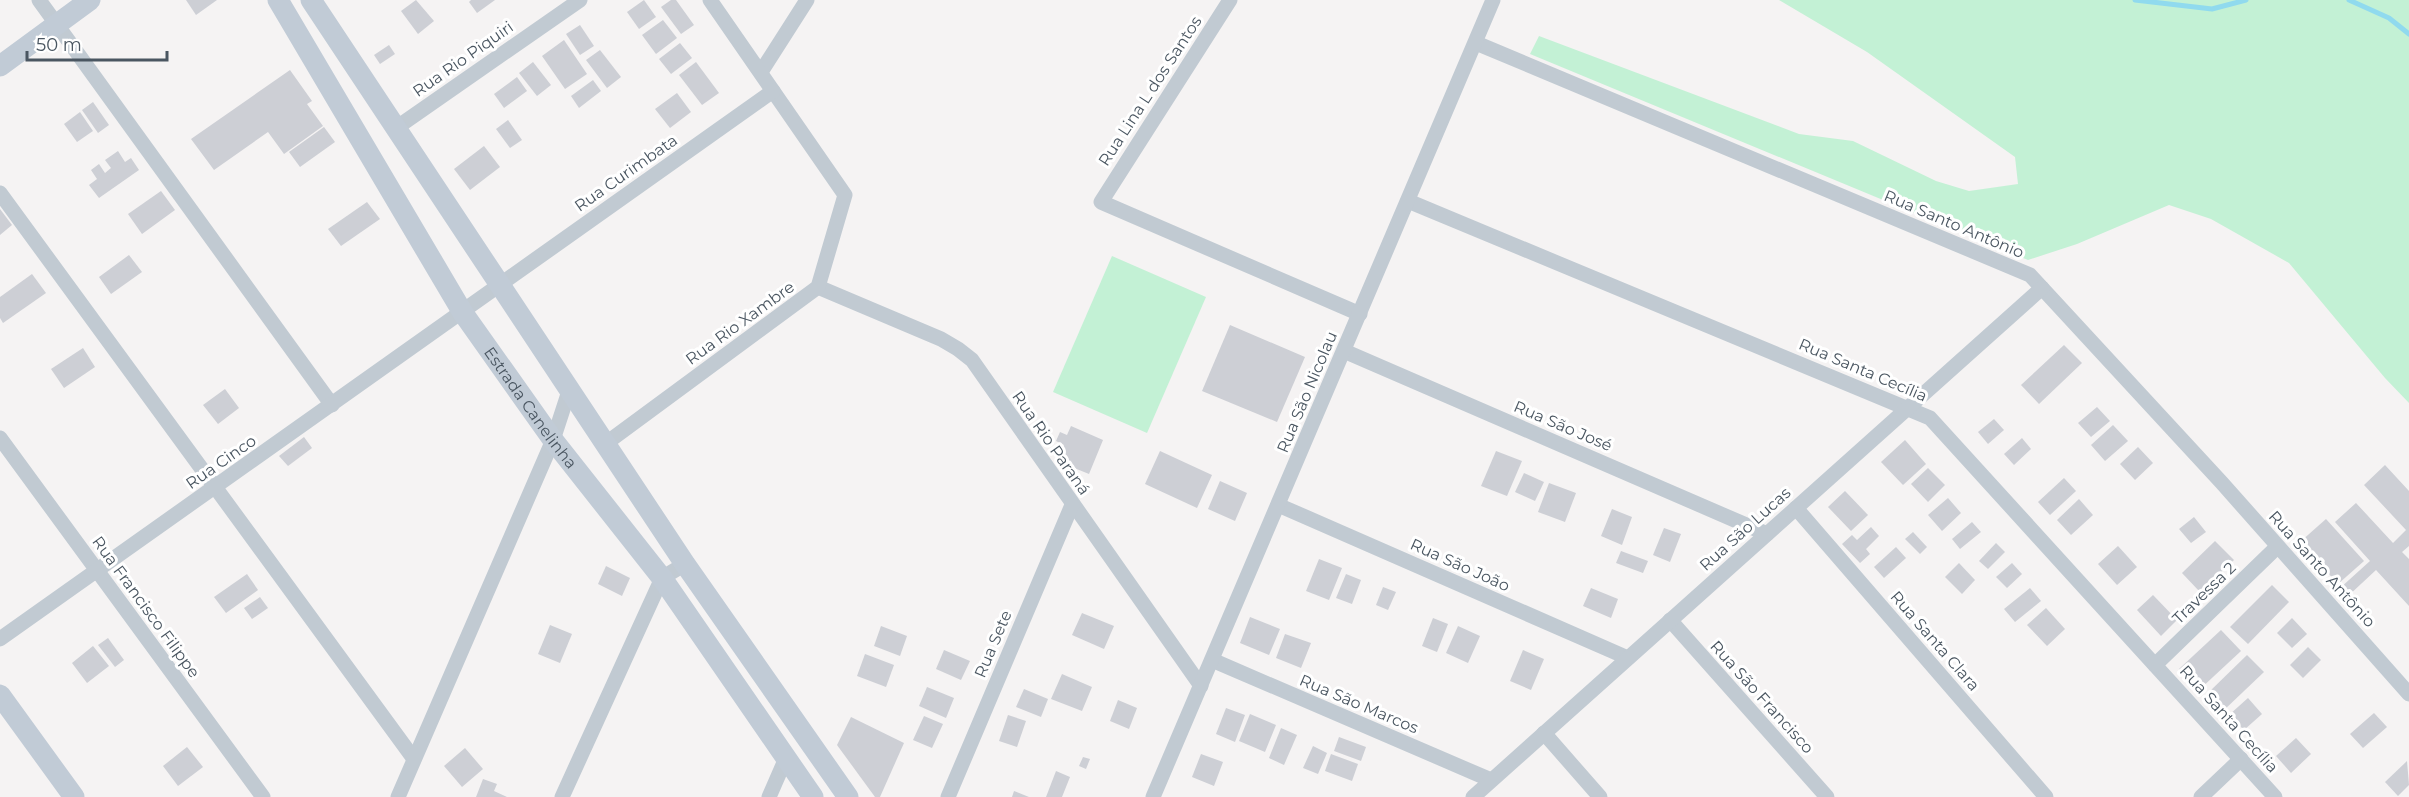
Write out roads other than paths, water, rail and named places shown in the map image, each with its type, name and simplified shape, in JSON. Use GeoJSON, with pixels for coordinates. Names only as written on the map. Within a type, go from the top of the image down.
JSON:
{"type":"FeatureCollection","features":[{"type":"Feature","properties":{"kind":"street"},"geometry":{"type":"LineString","coordinates":[[39,0],[332,405]]}},
{"type":"Feature","properties":{"kind":"street"},"geometry":{"type":"LineString","coordinates":[[0,66],[90,0]]}},
{"type":"Feature","properties":{"kind":"street","name":"Estrada Canelinha"},"geometry":{"type":"LineString","coordinates":[[278,0],[463,313],[553,440],[662,578],[813,797]]}},
{"type":"Feature","properties":{"kind":"street"},"geometry":{"type":"LineString","coordinates":[[311,0],[604,444],[848,797]]}},
{"type":"Feature","properties":{"kind":"street","name":"Rua Rio Piquiri"},"geometry":{"type":"LineString","coordinates":[[396,128],[580,0]]}},
{"type":"Feature","properties":{"kind":"street"},"geometry":{"type":"LineString","coordinates":[[710,0],[774,91]]}},
{"type":"Feature","properties":{"kind":"street"},"geometry":{"type":"LineString","coordinates":[[761,72],[807,0]]}},
{"type":"Feature","properties":{"kind":"street","name":"Rua Lina L dos Santos"},"geometry":{"type":"LineString","coordinates":[[1230,0],[1101,202],[1360,314]]}},
{"type":"Feature","properties":{"kind":"street","name":"Rua São Nicolau"},"geometry":{"type":"LineString","coordinates":[[1153,797],[1493,0]]}},
{"type":"Feature","properties":{"kind":"street","name":"Rua Santo Antônio"},"geometry":{"type":"LineString","coordinates":[[1476,43],[2030,275],[2408,690]]}},
{"type":"Feature","properties":{"kind":"street","name":"Rua Curimbata"},"geometry":{"type":"LineString","coordinates":[[463,313],[774,91]]}},
{"type":"Feature","properties":{"kind":"street","name":"Rua Rio Xambre"},"geometry":{"type":"LineString","coordinates":[[604,444],[818,287],[845,195],[774,91]]}},
{"type":"Feature","properties":{"kind":"street"},"geometry":{"type":"LineString","coordinates":[[0,193],[414,759]]}},
{"type":"Feature","properties":{"kind":"street","name":"Rua Santa Cecília"},"geometry":{"type":"LineString","coordinates":[[1408,201],[1930,418],[2275,797]]}},
{"type":"Feature","properties":{"kind":"street","name":"Rua Rio Paraná"},"geometry":{"type":"LineString","coordinates":[[818,287],[941,339],[972,360],[1201,686]]}},
{"type":"Feature","properties":{"kind":"street","name":"Rua São Lucas"},"geometry":{"type":"LineString","coordinates":[[1473,797],[2042,288]]}},
{"type":"Feature","properties":{"kind":"street","name":"Rua Cinco"},"geometry":{"type":"LineString","coordinates":[[0,639],[463,313]]}},
{"type":"Feature","properties":{"kind":"street","name":"Rua São José"},"geometry":{"type":"LineString","coordinates":[[1344,351],[1767,534]]}},
{"type":"Feature","properties":{"kind":"street"},"geometry":{"type":"LineString","coordinates":[[398,797],[553,440],[569,391]]}},
{"type":"Feature","properties":{"kind":"street","name":"Rua Francisco Filippe"},"geometry":{"type":"LineString","coordinates":[[0,438],[263,797]]}},
{"type":"Feature","properties":{"kind":"street","name":"Rua Sete"},"geometry":{"type":"LineString","coordinates":[[948,797],[1072,505]]}},
{"type":"Feature","properties":{"kind":"street","name":"Rua São João"},"geometry":{"type":"LineString","coordinates":[[1278,505],[1628,658]]}},
{"type":"Feature","properties":{"kind":"street","name":"Rua Santa Clara"},"geometry":{"type":"LineString","coordinates":[[1796,508],[2046,797]]}},
{"type":"Feature","properties":{"kind":"street","name":"Travessa 2"},"geometry":{"type":"LineString","coordinates":[[2156,665],[2277,547]]}},
{"type":"Feature","properties":{"kind":"street"},"geometry":{"type":"LineString","coordinates":[[562,797],[662,578],[685,564]]}},
{"type":"Feature","properties":{"kind":"street","name":"Rua São Francisco"},"geometry":{"type":"LineString","coordinates":[[1670,620],[1827,797]]}},
{"type":"Feature","properties":{"kind":"street","name":"Rua São Marcos"},"geometry":{"type":"LineString","coordinates":[[1212,660],[1491,780]]}},
{"type":"Feature","properties":{"kind":"street"},"geometry":{"type":"LineString","coordinates":[[0,695],[74,797]]}},
{"type":"Feature","properties":{"kind":"street"},"geometry":{"type":"LineString","coordinates":[[1544,734],[1600,797]]}},
{"type":"Feature","properties":{"kind":"street"},"geometry":{"type":"LineString","coordinates":[[769,797],[786,758]]}},
{"type":"Feature","properties":{"kind":"street"},"geometry":{"type":"LineString","coordinates":[[2201,797],[2241,759]]}},
{"type":"Feature","properties":{"kind":"waterway"},"geometry":{"type":"LineString","coordinates":[[2135,0],[2212,9],[2246,0]]}},
{"type":"Feature","properties":{"kind":"waterway"},"geometry":{"type":"LineString","coordinates":[[2349,0],[2389,18],[2409,34]]}}]}
